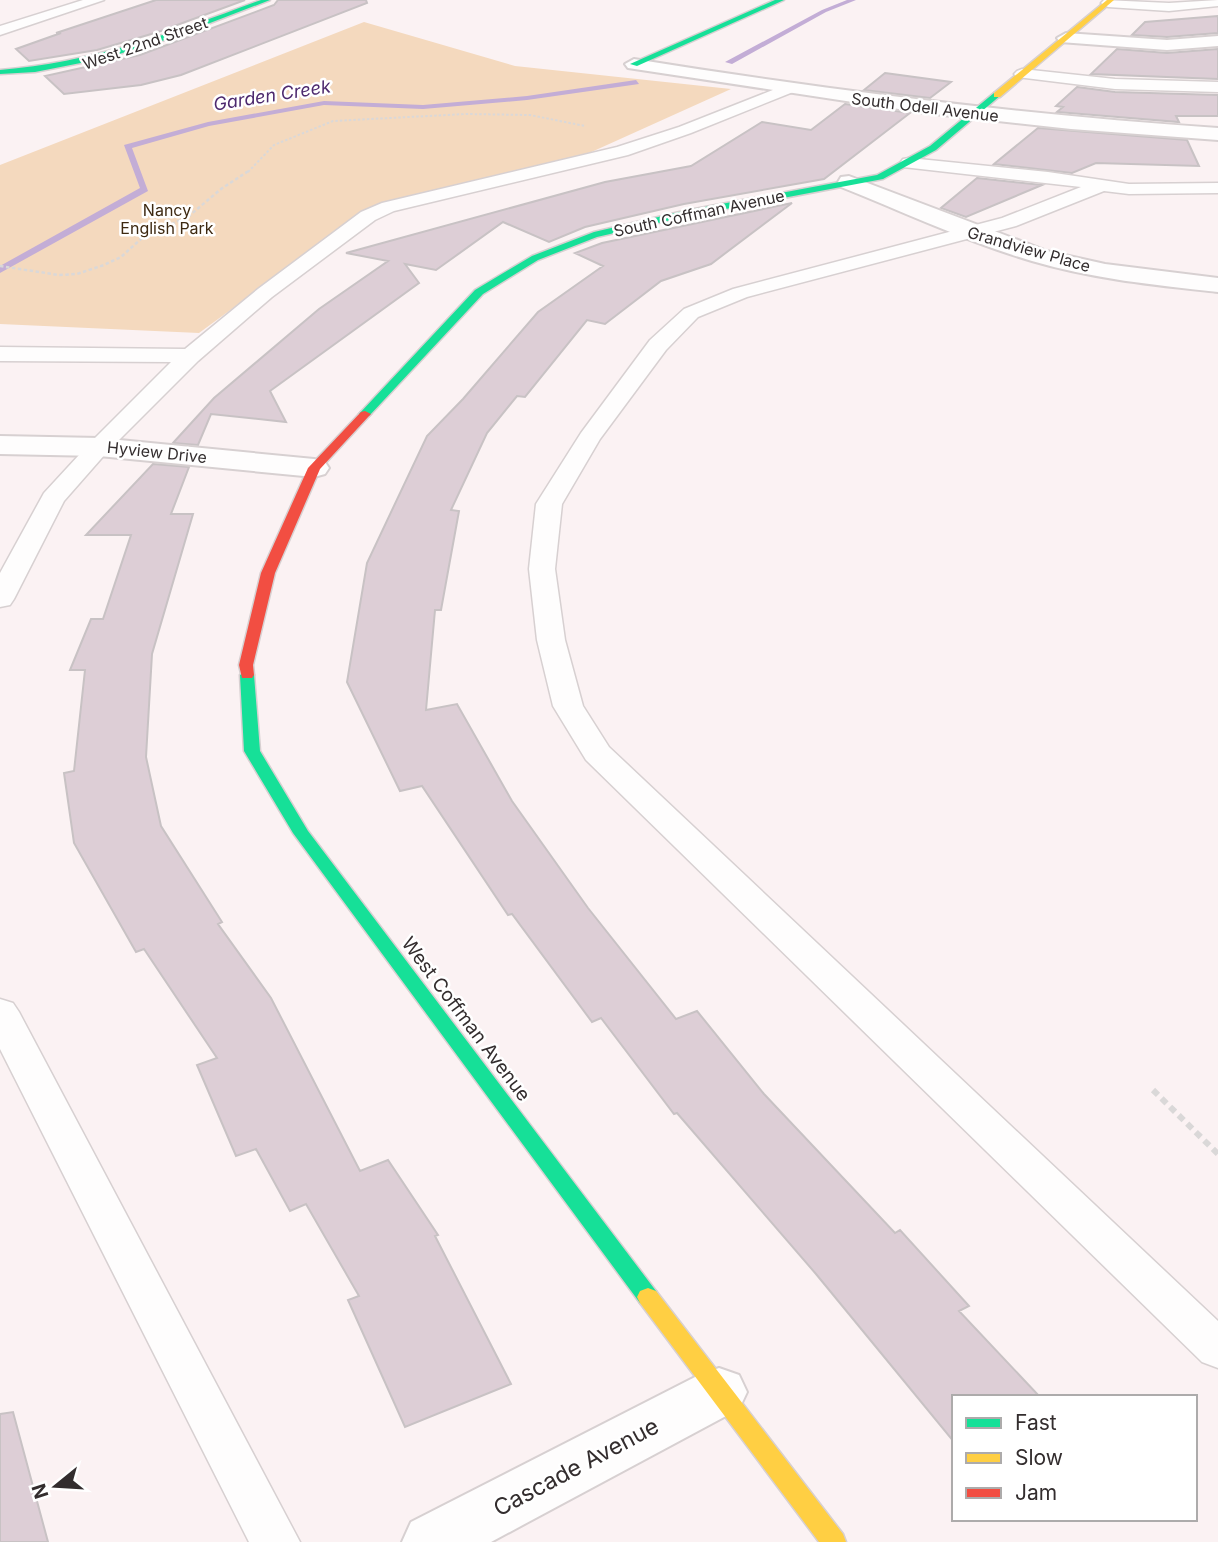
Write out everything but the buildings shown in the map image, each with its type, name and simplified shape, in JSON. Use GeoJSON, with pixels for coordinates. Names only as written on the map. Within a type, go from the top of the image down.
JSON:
{"type":"FeatureCollection","features":[{"type":"Feature","properties":{"kind":"street","name":"West 22nd Street"},"geometry":{"type":"LineString","coordinates":[[0,72],[62,69],[107,59],[267,0]]}},
{"type":"Feature","properties":{"kind":"street"},"geometry":{"type":"LineString","coordinates":[[634,64],[781,0]]}},
{"type":"Feature","properties":{"kind":"street","name":"South Coffman Avenue"},"geometry":{"type":"LineString","coordinates":[[314,468],[479,292],[535,258],[594,235],[880,177],[933,148],[1110,1]]}},
{"type":"Feature","properties":{"kind":"street"},"geometry":{"type":"LineString","coordinates":[[1066,38],[1167,45],[1218,41]]}},
{"type":"Feature","properties":{"kind":"street","name":"South Odell Avenue"},"geometry":{"type":"LineString","coordinates":[[634,64],[788,89],[972,114],[1117,129],[1218,134]]}},
{"type":"Feature","properties":{"kind":"street","name":"Grandview Place"},"geometry":{"type":"LineString","coordinates":[[849,182],[967,232],[1040,256],[1095,269],[1218,285]]}},
{"type":"Feature","properties":{"kind":"street","name":"Hyview Drive"},"geometry":{"type":"LineString","coordinates":[[0,445],[99,447],[314,468]]}},
{"type":"Feature","properties":{"kind":"street","name":"West Coffman Avenue"},"geometry":{"type":"LineString","coordinates":[[314,468],[268,573],[246,665],[252,751],[301,833],[834,1542]]}},
{"type":"Feature","properties":{"kind":"street","name":"Cascade Avenue"},"geometry":{"type":"LineString","coordinates":[[432,1542],[719,1392]]}},
{"type":"Feature","properties":{"kind":"lane"},"geometry":{"type":"LineString","coordinates":[[0,32],[97,0]]}},
{"type":"Feature","properties":{"kind":"lane"},"geometry":{"type":"LineString","coordinates":[[1110,1],[1169,7],[1218,2]]}},
{"type":"Feature","properties":{"kind":"lane"},"geometry":{"type":"LineString","coordinates":[[1022,74],[1115,84],[1218,87]]}},
{"type":"Feature","properties":{"kind":"lane"},"geometry":{"type":"LineString","coordinates":[[0,599],[53,498],[99,447],[190,356],[265,293],[368,216],[388,207],[622,151],[788,89]]}},
{"type":"Feature","properties":{"kind":"lane"},"geometry":{"type":"LineString","coordinates":[[909,163],[1048,177],[1129,189],[1218,188]]}},
{"type":"Feature","properties":{"kind":"lane"},"geometry":{"type":"LineString","coordinates":[[1100,186],[1009,222],[740,293],[691,313],[658,345],[589,438],[549,504],[542,569],[551,640],[568,706],[597,752],[1218,1349]]}},
{"type":"Feature","properties":{"kind":"lane"},"geometry":{"type":"LineString","coordinates":[[0,354],[190,356]]}},
{"type":"Feature","properties":{"kind":"lane"},"geometry":{"type":"LineString","coordinates":[[0,1012],[275,1542]]}},
{"type":"Feature","properties":{"kind":"path"},"geometry":{"type":"LineString","coordinates":[[0,266],[36,273],[77,274],[121,257],[142,238],[189,216],[221,189],[248,172],[274,145],[333,121],[466,114],[530,115],[591,127]]}},
{"type":"Feature","properties":{"kind":"path"},"geometry":{"type":"LineString","coordinates":[[1153,1090],[1218,1154]]}},
{"type":"Feature","properties":{"kind":"green space","name":"Nancy English Park"},"geometry":{"type":"Polygon","coordinates":[[[364,22],[515,66],[731,89],[587,154],[368,209],[199,333],[0,324],[0,165],[364,22]]]}},
{"type":"Feature","properties":{"kind":"waterway","name":"Garden Creek"},"geometry":{"type":"LineString","coordinates":[[729,62],[824,11],[853,0]]}},
{"type":"Feature","properties":{"kind":"waterway","name":"Garden Creek"},"geometry":{"type":"LineString","coordinates":[[0,270],[145,189],[127,147],[208,124],[324,103],[423,107],[527,98],[636,82]]}},
{"type":"Feature","properties":{"kind":"traffic: fast"},"geometry":{"type":"LineString","coordinates":[[0,72],[103,57],[267,0]]}},
{"type":"Feature","properties":{"kind":"traffic: fast"},"geometry":{"type":"LineString","coordinates":[[634,64],[781,0]]}},
{"type":"Feature","properties":{"kind":"traffic: fast"},"geometry":{"type":"LineString","coordinates":[[365,414],[479,292],[535,258],[594,235],[684,214],[880,177],[933,148],[997,95]]}},
{"type":"Feature","properties":{"kind":"traffic: fast"},"geometry":{"type":"LineString","coordinates":[[247,675],[252,751],[301,833],[648,1297]]}},
{"type":"Feature","properties":{"kind":"traffic: slow"},"geometry":{"type":"LineString","coordinates":[[997,95],[1111,0]]}},
{"type":"Feature","properties":{"kind":"traffic: slow"},"geometry":{"type":"LineString","coordinates":[[648,1297],[834,1542]]}},
{"type":"Feature","properties":{"kind":"traffic: jam"},"geometry":{"type":"LineString","coordinates":[[247,675],[246,665],[268,573],[314,468],[365,414]]}}]}
